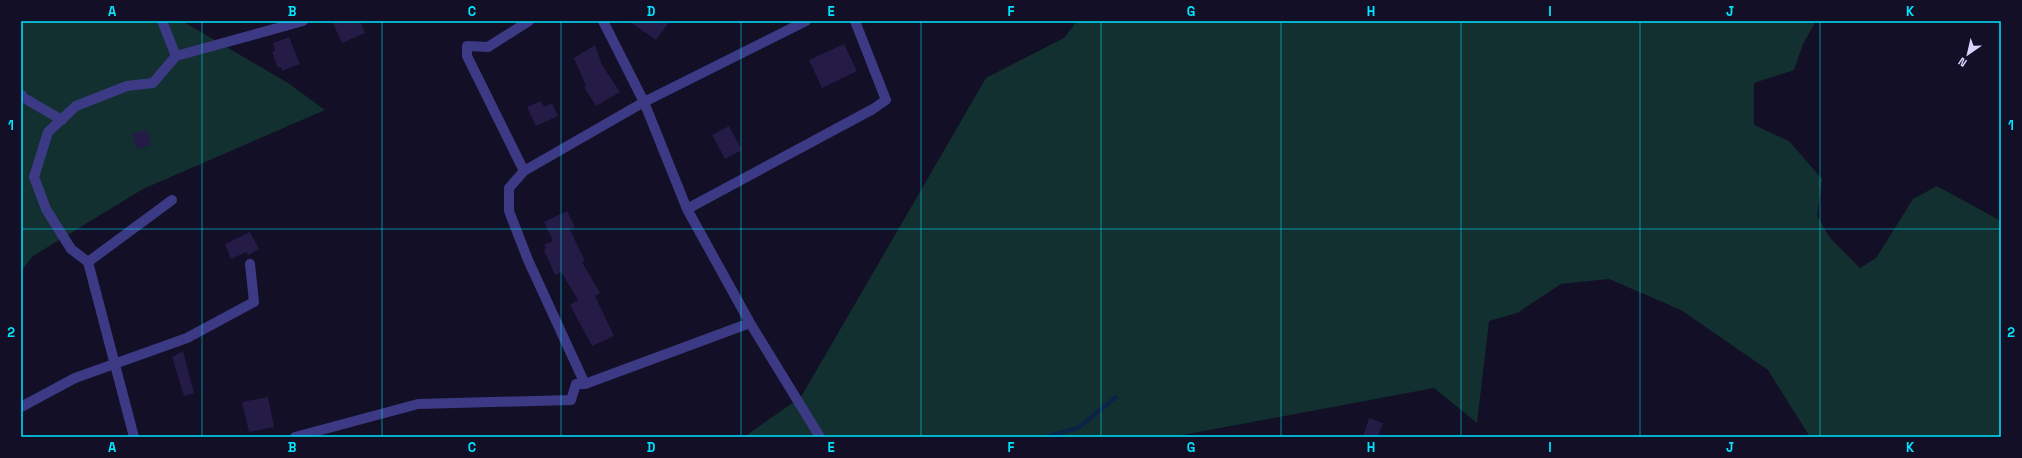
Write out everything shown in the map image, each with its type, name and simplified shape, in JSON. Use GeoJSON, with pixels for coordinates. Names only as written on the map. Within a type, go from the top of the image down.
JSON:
{"type":"FeatureCollection","features":[{"type":"Feature","properties":{"kind":"street"},"geometry":{"type":"LineString","coordinates":[[162,21],[176,56]]}},
{"type":"Feature","properties":{"kind":"street"},"geometry":{"type":"LineString","coordinates":[[134,437],[88,262],[72,249],[46,209],[34,177],[48,132],[76,106],[108,92],[127,86],[153,83],[176,56],[303,21]]}},
{"type":"Feature","properties":{"kind":"street"},"geometry":{"type":"LineString","coordinates":[[524,171],[467,56],[467,46],[488,47],[529,21]]}},
{"type":"Feature","properties":{"kind":"street"},"geometry":{"type":"LineString","coordinates":[[603,21],[644,102],[687,209],[750,323],[820,437]]}},
{"type":"Feature","properties":{"kind":"street"},"geometry":{"type":"LineString","coordinates":[[585,384],[528,260],[509,211],[509,188],[524,171],[644,102],[806,21]]}},
{"type":"Feature","properties":{"kind":"street"},"geometry":{"type":"LineString","coordinates":[[687,209],[873,110],[886,100],[855,21]]}},
{"type":"Feature","properties":{"kind":"street"},"geometry":{"type":"LineString","coordinates":[[21,94],[24,98],[62,120]]}},
{"type":"Feature","properties":{"kind":"street"},"geometry":{"type":"LineString","coordinates":[[88,262],[172,200]]}},
{"type":"Feature","properties":{"kind":"street"},"geometry":{"type":"LineString","coordinates":[[21,407],[75,378],[187,338],[254,302],[250,264]]}},
{"type":"Feature","properties":{"kind":"street"},"geometry":{"type":"LineString","coordinates":[[295,437],[418,404],[571,400],[576,384],[585,384],[750,323]]}},
{"type":"Feature","properties":{"kind":"green space"},"geometry":{"type":"Polygon","coordinates":[[[21,21],[182,21],[288,83],[325,110],[143,189],[33,256],[21,271],[21,21]]]}},
{"type":"Feature","properties":{"kind":"green space"},"geometry":{"type":"Polygon","coordinates":[[[1077,21],[1816,21],[1803,44],[1794,70],[1754,83],[1754,125],[1789,141],[1822,179],[1817,216],[1830,238],[1860,268],[1876,258],[1913,199],[1937,186],[2001,221],[2001,437],[1810,437],[1768,370],[1681,310],[1609,279],[1561,284],[1517,313],[1489,321],[1477,423],[1434,388],[1172,437],[744,437],[801,397],[986,78],[1064,38],[1077,21]]]}},
{"type":"Feature","properties":{"kind":"building"},"geometry":{"type":"Polygon","coordinates":[[[332,21],[360,21],[365,33],[342,43],[332,21]]]}},
{"type":"Feature","properties":{"kind":"building"},"geometry":{"type":"Polygon","coordinates":[[[629,21],[670,21],[656,40],[629,21]]]}},
{"type":"Feature","properties":{"kind":"building"},"geometry":{"type":"Polygon","coordinates":[[[289,37],[300,64],[282,71],[281,67],[278,68],[272,52],[275,51],[273,43],[289,37]]]}},
{"type":"Feature","properties":{"kind":"building"},"geometry":{"type":"Polygon","coordinates":[[[844,44],[857,71],[822,88],[809,60],[844,44]]]}},
{"type":"Feature","properties":{"kind":"building"},"geometry":{"type":"Polygon","coordinates":[[[595,45],[602,65],[620,92],[596,106],[584,87],[586,86],[574,58],[595,45]]]}},
{"type":"Feature","properties":{"kind":"building"},"geometry":{"type":"Polygon","coordinates":[[[541,101],[544,107],[552,103],[558,116],[536,126],[527,107],[541,101]]]}},
{"type":"Feature","properties":{"kind":"building"},"geometry":{"type":"Polygon","coordinates":[[[729,126],[742,150],[725,159],[712,135],[729,126]]]}},
{"type":"Feature","properties":{"kind":"building"},"geometry":{"type":"Polygon","coordinates":[[[146,129],[151,145],[137,150],[132,135],[146,129]]]}},
{"type":"Feature","properties":{"kind":"building"},"geometry":{"type":"Polygon","coordinates":[[[567,211],[575,227],[570,230],[585,261],[582,262],[600,293],[595,296],[614,336],[592,346],[570,305],[578,300],[561,272],[555,275],[544,250],[546,248],[544,245],[553,241],[544,222],[567,211]]]}},
{"type":"Feature","properties":{"kind":"building"},"geometry":{"type":"Polygon","coordinates":[[[250,232],[259,249],[248,255],[246,252],[231,259],[225,244],[250,232]]]}},
{"type":"Feature","properties":{"kind":"building"},"geometry":{"type":"Polygon","coordinates":[[[183,351],[194,393],[184,396],[172,357],[183,351]]]}},
{"type":"Feature","properties":{"kind":"building"},"geometry":{"type":"Polygon","coordinates":[[[268,397],[274,427],[249,432],[242,402],[268,397]]]}},
{"type":"Feature","properties":{"kind":"building"},"geometry":{"type":"Polygon","coordinates":[[[1369,418],[1383,423],[1378,437],[1363,437],[1369,418]]]}},
{"type":"Feature","properties":{"kind":"waterway"},"geometry":{"type":"LineString","coordinates":[[1045,437],[1078,428],[1116,397]]}}]}
